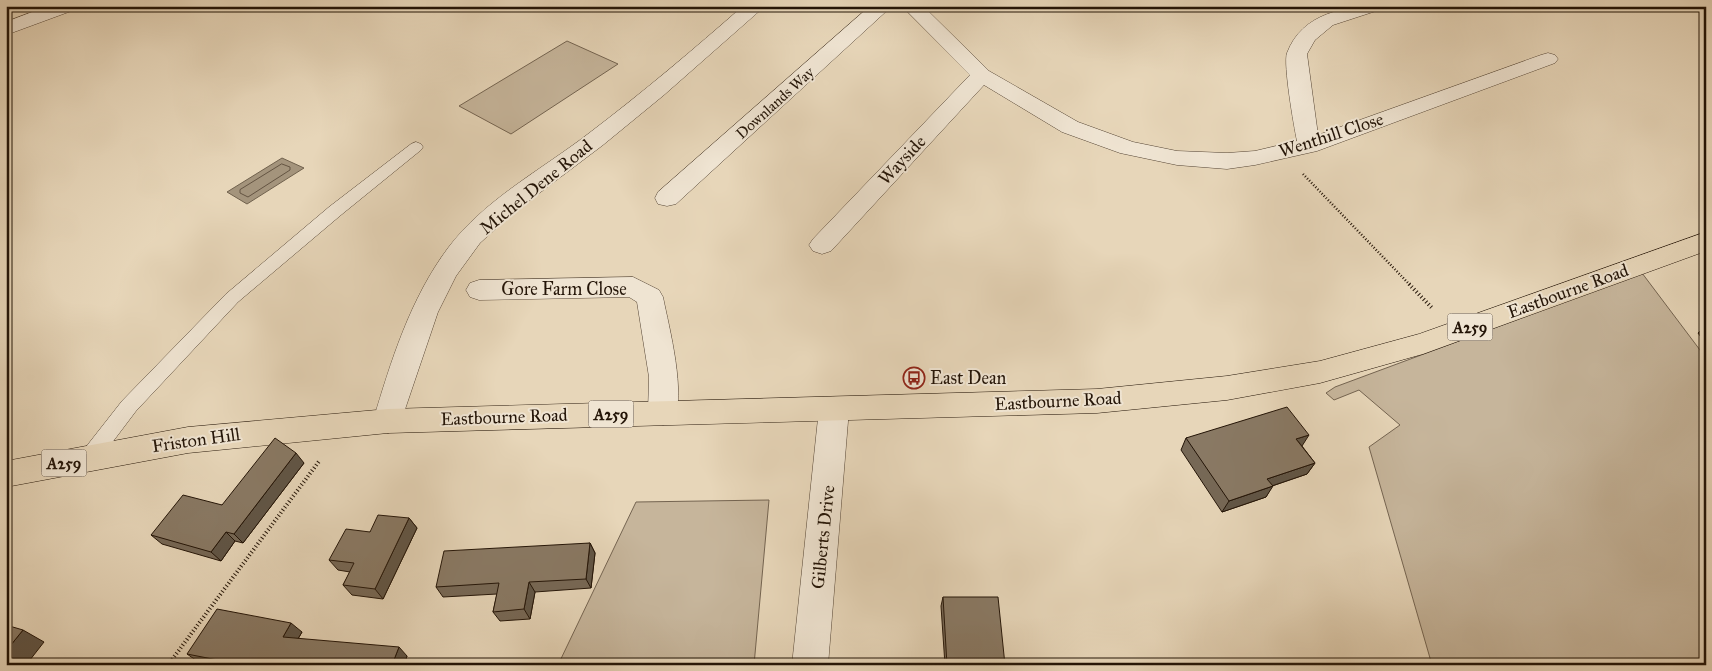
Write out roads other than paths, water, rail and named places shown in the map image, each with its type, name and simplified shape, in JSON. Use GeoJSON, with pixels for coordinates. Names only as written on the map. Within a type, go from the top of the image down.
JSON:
{"type":"FeatureCollection","features":[{"type":"Feature","properties":{"kind":"main road","name":"Eastbourne Road"},"geometry":{"type":"LineString","coordinates":[[388,421],[1097,401],[1226,388],[1320,372],[1423,344],[1706,241]]}},
{"type":"Feature","properties":{"kind":"main road","name":"Friston Hill"},"geometry":{"type":"LineString","coordinates":[[6,474],[188,440],[388,421]]}},
{"type":"Feature","properties":{"kind":"street"},"geometry":{"type":"LineString","coordinates":[[6,29],[66,6]]}},
{"type":"Feature","properties":{"kind":"street","name":"Michel Dene Road"},"geometry":{"type":"LineString","coordinates":[[388,421],[399,382],[433,294],[458,253],[492,218],[620,120],[755,6]]}},
{"type":"Feature","properties":{"kind":"street","name":"Downlands Way"},"geometry":{"type":"LineString","coordinates":[[667,198],[882,6]]}},
{"type":"Feature","properties":{"kind":"street","name":"Wenthill Close"},"geometry":{"type":"LineString","coordinates":[[912,6],[982,75],[1070,127],[1128,148],[1177,158],[1227,161],[1282,153],[1310,146],[1548,59]]}},
{"type":"Feature","properties":{"kind":"street"},"geometry":{"type":"LineString","coordinates":[[1310,146],[1303,119],[1297,54],[1307,36],[1326,21],[1372,6]]}},
{"type":"Feature","properties":{"kind":"street","name":"Wayside"},"geometry":{"type":"LineString","coordinates":[[822,245],[982,75]]}},
{"type":"Feature","properties":{"kind":"street","name":"Gore Farm Close"},"geometry":{"type":"LineString","coordinates":[[479,290],[633,287],[650,297],[663,377],[663,413]]}},
{"type":"Feature","properties":{"kind":"street","name":"Gilberts Drive"},"geometry":{"type":"LineString","coordinates":[[810,665],[831,467],[834,409]]}},
{"type":"Feature","properties":{"kind":"lane"},"geometry":{"type":"LineString","coordinates":[[89,458],[130,406],[232,298],[335,211],[416,147]]}},
{"type":"Feature","properties":{"kind":"water"},"geometry":{"type":"Polygon","coordinates":[[[282,158],[304,168],[247,204],[227,192],[282,158]]]}},
{"type":"Feature","properties":{"kind":"place","name":"East Dean"},"geometry":{"type":"Point","coordinates":[914,378]}}]}
